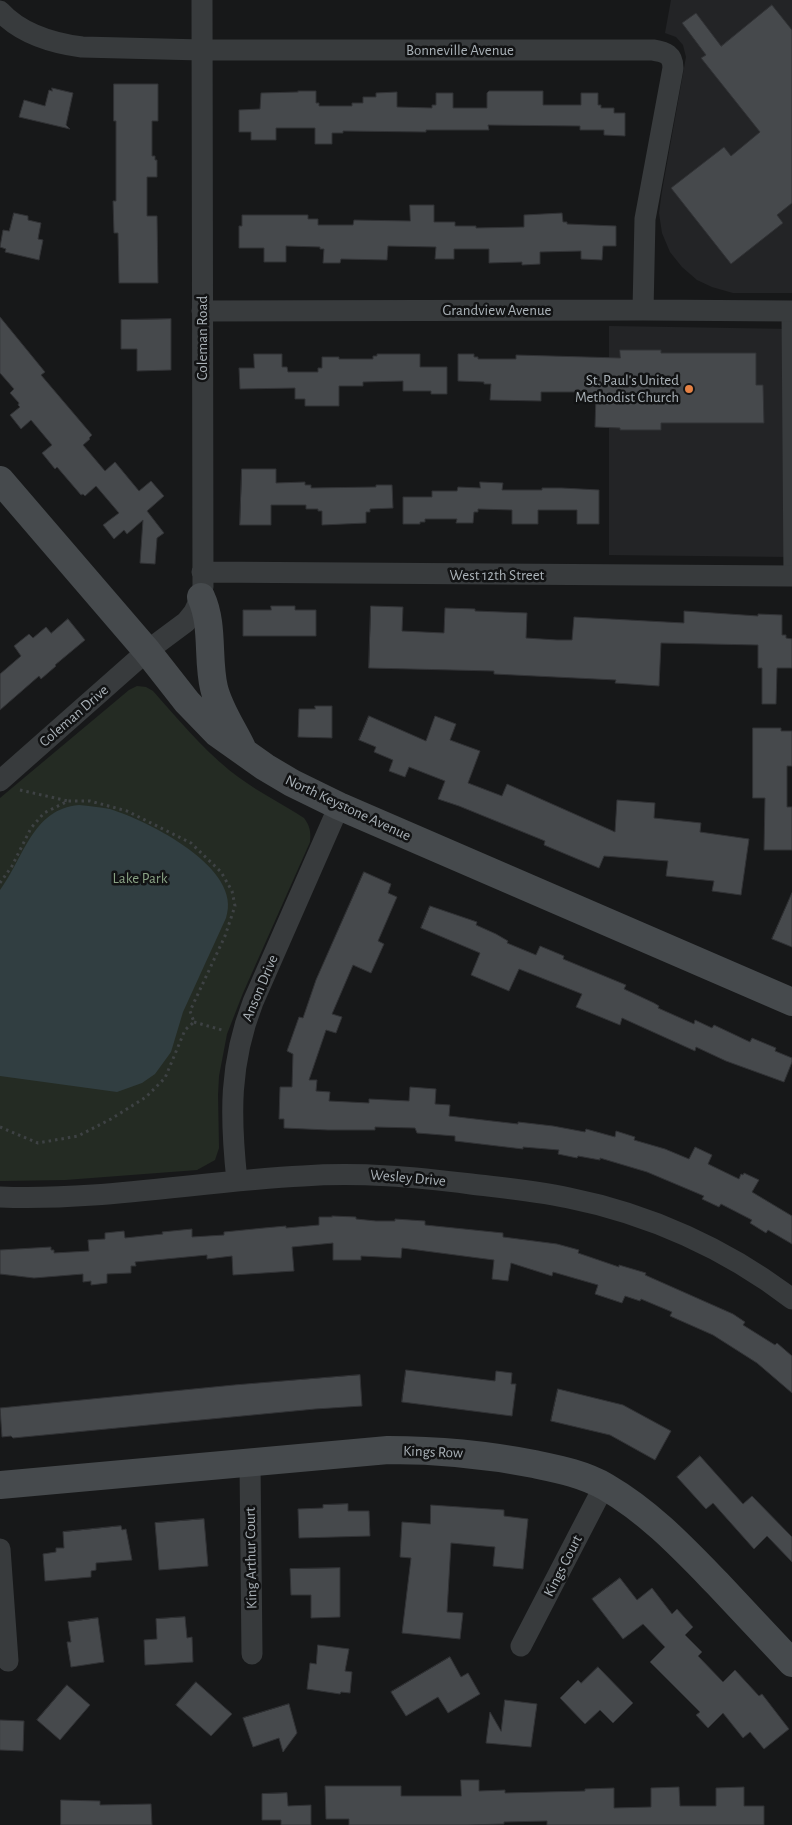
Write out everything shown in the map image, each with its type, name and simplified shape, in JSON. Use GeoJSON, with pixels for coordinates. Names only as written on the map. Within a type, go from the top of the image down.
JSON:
{"type":"FeatureCollection","features":[{"type":"Feature","properties":{"kind":"street","name":"Coleman Road"},"geometry":{"type":"LineString","coordinates":[[147,651],[186,622],[194,612],[202,584],[202,0]]}},
{"type":"Feature","properties":{"kind":"street","name":"Bonneville Avenue"},"geometry":{"type":"LineString","coordinates":[[0,11],[30,33],[43,39],[64,45],[82,47],[202,50],[653,50],[664,52],[670,55],[673,68],[645,219],[643,310]]}},
{"type":"Feature","properties":{"kind":"street","name":"Grandview Avenue"},"geometry":{"type":"LineString","coordinates":[[202,311],[790,311]]}},
{"type":"Feature","properties":{"kind":"street","name":"North Keystone Avenue"},"geometry":{"type":"LineString","coordinates":[[0,480],[147,651],[187,702],[217,733],[265,767],[292,784],[339,806],[792,1002]]}},
{"type":"Feature","properties":{"kind":"street","name":"West 12th Street"},"geometry":{"type":"LineString","coordinates":[[202,584],[790,576]]}},
{"type":"Feature","properties":{"kind":"street"},"geometry":{"type":"LineString","coordinates":[[202,584],[214,688],[242,750]]}},
{"type":"Feature","properties":{"kind":"street","name":"Coleman Drive"},"geometry":{"type":"LineString","coordinates":[[8,785],[147,651]]}},
{"type":"Feature","properties":{"kind":"street","name":"Anson Drive"},"geometry":{"type":"LineString","coordinates":[[237,1181],[232,1099],[234,1072],[240,1040],[254,1002],[339,806]]}},
{"type":"Feature","properties":{"kind":"street","name":"Wesley Drive"},"geometry":{"type":"LineString","coordinates":[[0,1196],[65,1196],[303,1176],[361,1174],[440,1180],[570,1198],[653,1222],[698,1241],[737,1262],[792,1299]]}},
{"type":"Feature","properties":{"kind":"street","name":"Kings Row"},"geometry":{"type":"LineString","coordinates":[[0,1486],[388,1450],[468,1452],[554,1468],[581,1476],[604,1486],[636,1506],[674,1538],[792,1662]]}},
{"type":"Feature","properties":{"kind":"street","name":"King Arthur Court"},"geometry":{"type":"LineString","coordinates":[[250,1463],[252,1654]]}},
{"type":"Feature","properties":{"kind":"street","name":"Kings Court"},"geometry":{"type":"LineString","coordinates":[[521,1646],[604,1486]]}},
{"type":"Feature","properties":{"kind":"street"},"geometry":{"type":"LineString","coordinates":[[0,1549],[8,1660]]}},
{"type":"Feature","properties":{"kind":"lane"},"geometry":{"type":"LineString","coordinates":[[790,311],[790,576]]}},
{"type":"Feature","properties":{"kind":"path"},"geometry":{"type":"LineString","coordinates":[[8,785],[68,801],[90,801],[127,811],[191,843],[221,872],[232,891],[235,906],[225,936],[190,1011],[194,1022]]}},
{"type":"Feature","properties":{"kind":"path"},"geometry":{"type":"LineString","coordinates":[[0,883],[12,866],[31,828],[44,814],[68,801]]}},
{"type":"Feature","properties":{"kind":"path"},"geometry":{"type":"LineString","coordinates":[[194,1022],[228,1031]]}},
{"type":"Feature","properties":{"kind":"path"},"geometry":{"type":"LineString","coordinates":[[0,1127],[38,1143],[78,1136],[146,1097],[165,1078],[185,1030],[194,1022]]}},
{"type":"Feature","properties":{"kind":"shaded area"},"geometry":{"type":"Polygon","coordinates":[[[671,0],[792,0],[792,293],[733,293],[712,287],[697,280],[682,267],[670,252],[662,233],[659,213],[662,191],[686,57],[683,45],[676,37],[665,33],[671,0]]]}},
{"type":"Feature","properties":{"kind":"shaded area"},"geometry":{"type":"Polygon","coordinates":[[[609,326],[792,329],[792,557],[609,555],[609,326]]]}},
{"type":"Feature","properties":{"kind":"shaded area"},"geometry":{"type":"Polygon","coordinates":[[[79,805],[110,809],[127,815],[147,824],[189,849],[207,865],[221,882],[228,899],[226,918],[183,1012],[171,1052],[155,1074],[142,1083],[117,1092],[0,1076],[0,890],[40,825],[50,815],[63,808],[79,805]]]}},
{"type":"Feature","properties":{"kind":"green space","name":"Lake Park"},"geometry":{"type":"Polygon","coordinates":[[[137,686],[146,687],[153,691],[199,742],[229,770],[304,818],[310,829],[310,842],[243,993],[227,1034],[219,1076],[219,1148],[215,1160],[197,1170],[65,1180],[0,1181],[0,798],[129,690],[137,686]]]}},
{"type":"Feature","properties":{"kind":"building"},"geometry":{"type":"Polygon","coordinates":[[[772,5],[792,30],[792,203],[777,215],[783,223],[731,264],[671,188],[724,147],[731,156],[760,132],[701,58],[706,55],[682,23],[696,13],[721,46],[772,5]]]}},
{"type":"Feature","properties":{"kind":"building"},"geometry":{"type":"Polygon","coordinates":[[[114,84],[158,84],[158,121],[152,121],[152,156],[155,156],[155,160],[157,160],[157,177],[147,177],[147,216],[157,216],[158,283],[119,283],[118,233],[114,233],[113,201],[116,201],[114,84]]]}},
{"type":"Feature","properties":{"kind":"building"},"geometry":{"type":"Polygon","coordinates":[[[52,88],[73,93],[66,125],[70,129],[19,117],[24,100],[45,106],[49,90],[52,91],[52,88]]]}},
{"type":"Feature","properties":{"kind":"building"},"geometry":{"type":"Polygon","coordinates":[[[316,91],[316,103],[319,103],[319,106],[352,106],[352,103],[363,103],[363,97],[376,97],[376,93],[397,92],[397,107],[432,108],[432,105],[436,105],[436,93],[453,93],[453,108],[487,108],[487,93],[489,91],[543,91],[543,105],[581,105],[581,93],[598,93],[598,105],[601,105],[601,108],[614,108],[614,113],[625,113],[625,136],[604,135],[604,130],[580,130],[580,126],[488,125],[489,130],[426,130],[426,132],[343,131],[343,133],[332,133],[332,144],[315,144],[315,128],[276,128],[276,140],[251,140],[251,132],[239,132],[239,110],[260,109],[261,93],[316,91]]]}},
{"type":"Feature","properties":{"kind":"building"},"geometry":{"type":"Polygon","coordinates":[[[410,205],[434,205],[434,222],[455,222],[455,226],[476,226],[476,228],[524,227],[524,215],[562,213],[563,222],[567,222],[567,224],[616,226],[616,246],[603,246],[602,260],[581,259],[581,251],[540,252],[540,264],[522,265],[522,262],[489,263],[489,249],[454,249],[454,259],[435,259],[436,247],[388,246],[387,260],[341,259],[340,263],[323,263],[324,249],[320,249],[320,247],[286,246],[286,262],[264,262],[264,248],[239,248],[239,226],[242,226],[242,215],[308,215],[308,219],[318,219],[318,225],[353,225],[354,220],[410,221],[410,205]]]}},
{"type":"Feature","properties":{"kind":"building"},"geometry":{"type":"Polygon","coordinates":[[[14,213],[28,216],[28,220],[41,223],[38,239],[43,240],[39,260],[5,252],[6,249],[0,247],[3,230],[9,231],[14,213]]]}},
{"type":"Feature","properties":{"kind":"building"},"geometry":{"type":"Polygon","coordinates":[[[0,317],[45,372],[41,375],[92,435],[83,445],[105,471],[115,462],[139,491],[151,481],[164,496],[147,511],[164,533],[157,538],[155,564],[140,563],[143,520],[127,534],[124,530],[114,539],[103,525],[119,513],[96,486],[85,496],[81,495],[42,453],[52,445],[31,420],[21,429],[10,415],[20,407],[19,403],[10,393],[14,389],[0,373],[0,317]]]}},
{"type":"Feature","properties":{"kind":"building"},"geometry":{"type":"Polygon","coordinates":[[[171,319],[171,370],[137,371],[137,349],[121,349],[121,320],[171,319]]]}},
{"type":"Feature","properties":{"kind":"building","name":"St. Paul's United Methodist Church"},"geometry":{"type":"Polygon","coordinates":[[[620,350],[661,350],[661,353],[756,353],[756,385],[763,385],[764,423],[661,423],[661,430],[620,430],[620,428],[595,427],[596,394],[588,394],[587,392],[541,392],[541,401],[490,400],[491,384],[458,381],[458,354],[474,354],[474,357],[478,357],[478,359],[516,359],[516,355],[620,358],[620,350]]]}},
{"type":"Feature","properties":{"kind":"building"},"geometry":{"type":"Polygon","coordinates":[[[254,354],[282,354],[282,367],[287,367],[288,372],[318,372],[318,368],[322,368],[322,357],[373,359],[373,356],[377,356],[377,354],[420,354],[420,367],[447,367],[447,394],[431,394],[431,391],[403,391],[403,381],[363,382],[363,386],[339,386],[339,406],[305,406],[305,399],[295,399],[295,388],[240,389],[239,368],[254,368],[254,354]]]}},
{"type":"Feature","properties":{"kind":"building"},"geometry":{"type":"Polygon","coordinates":[[[242,469],[276,469],[276,483],[305,482],[305,485],[311,485],[311,488],[392,485],[393,508],[370,509],[370,512],[366,512],[366,523],[322,525],[322,511],[318,511],[318,509],[306,509],[306,505],[271,505],[271,525],[240,525],[242,469]]]}},
{"type":"Feature","properties":{"kind":"building"},"geometry":{"type":"Polygon","coordinates":[[[480,482],[503,483],[502,490],[562,488],[599,490],[599,524],[577,524],[577,510],[538,510],[538,524],[512,524],[512,510],[478,509],[478,512],[474,512],[473,523],[456,523],[457,519],[425,519],[425,522],[420,522],[420,524],[403,524],[403,497],[432,497],[432,491],[457,491],[458,487],[480,488],[480,482]]]}},
{"type":"Feature","properties":{"kind":"building"},"geometry":{"type":"Polygon","coordinates":[[[271,606],[295,606],[295,610],[316,610],[316,636],[243,636],[243,610],[271,610],[271,606]]]}},
{"type":"Feature","properties":{"kind":"building"},"geometry":{"type":"Polygon","coordinates":[[[371,606],[403,607],[402,631],[444,633],[445,608],[527,613],[526,638],[557,640],[572,640],[574,617],[684,623],[684,611],[758,616],[758,614],[782,615],[782,635],[792,639],[792,668],[777,668],[776,704],[762,704],[762,668],[758,668],[758,645],[661,643],[659,686],[615,683],[616,680],[494,674],[494,671],[369,668],[371,606]]]}},
{"type":"Feature","properties":{"kind":"building"},"geometry":{"type":"Polygon","coordinates":[[[68,619],[85,640],[41,679],[39,676],[0,710],[0,674],[21,656],[14,646],[29,634],[33,638],[46,627],[51,633],[68,619]]]}},
{"type":"Feature","properties":{"kind":"building"},"geometry":{"type":"Polygon","coordinates":[[[315,706],[332,706],[332,738],[298,737],[299,709],[315,709],[315,706]]]}},
{"type":"Feature","properties":{"kind":"building"},"geometry":{"type":"Polygon","coordinates":[[[369,716],[426,741],[435,716],[456,724],[450,740],[480,751],[468,783],[502,796],[507,784],[615,832],[617,800],[655,803],[654,818],[701,823],[700,832],[749,839],[741,895],[712,891],[714,881],[666,876],[668,861],[604,856],[599,868],[544,845],[545,841],[438,799],[445,781],[409,767],[405,777],[389,771],[393,760],[374,752],[376,747],[359,740],[369,716]]]}},
{"type":"Feature","properties":{"kind":"building"},"geometry":{"type":"Polygon","coordinates":[[[753,728],[781,728],[781,731],[792,731],[792,766],[787,766],[787,807],[792,807],[792,850],[764,850],[765,798],[753,798],[753,728]]]}},
{"type":"Feature","properties":{"kind":"building"},"geometry":{"type":"Polygon","coordinates":[[[364,872],[391,884],[388,893],[397,897],[378,941],[384,944],[371,973],[353,965],[332,1014],[342,1017],[336,1033],[326,1030],[309,1080],[317,1080],[316,1091],[330,1092],[329,1101],[369,1103],[369,1099],[409,1101],[410,1087],[436,1089],[435,1104],[450,1105],[449,1116],[553,1126],[585,1132],[586,1129],[615,1137],[616,1131],[635,1137],[634,1140],[665,1149],[689,1159],[695,1147],[712,1155],[708,1164],[739,1179],[741,1174],[743,1175],[744,1173],[759,1180],[752,1192],[792,1216],[792,1244],[768,1230],[766,1233],[750,1223],[752,1220],[721,1204],[719,1207],[702,1199],[704,1196],[647,1172],[600,1158],[600,1160],[578,1156],[577,1158],[558,1154],[559,1150],[523,1147],[523,1149],[455,1141],[455,1136],[417,1133],[415,1128],[375,1127],[375,1130],[328,1130],[284,1128],[284,1119],[279,1119],[280,1087],[292,1087],[293,1054],[287,1051],[299,1017],[303,1018],[316,980],[364,872]]]}},
{"type":"Feature","properties":{"kind":"building"},"geometry":{"type":"Polygon","coordinates":[[[792,893],[792,947],[772,939],[792,893]]]}},
{"type":"Feature","properties":{"kind":"building"},"geometry":{"type":"Polygon","coordinates":[[[430,906],[477,922],[476,925],[496,934],[508,941],[507,943],[536,955],[540,946],[564,956],[563,959],[626,985],[624,989],[654,1003],[659,1006],[658,1008],[694,1024],[695,1020],[712,1028],[714,1025],[750,1042],[752,1038],[776,1048],[775,1051],[792,1058],[784,1082],[726,1061],[696,1047],[695,1051],[622,1018],[620,1025],[576,1007],[582,994],[519,969],[509,991],[471,975],[480,953],[421,928],[430,906]]]}},
{"type":"Feature","properties":{"kind":"building"},"geometry":{"type":"Polygon","coordinates":[[[319,1217],[356,1217],[356,1219],[376,1221],[395,1221],[395,1219],[425,1221],[425,1225],[503,1233],[503,1237],[557,1244],[579,1250],[578,1253],[619,1267],[619,1265],[646,1273],[645,1275],[733,1314],[745,1322],[743,1325],[775,1345],[777,1343],[792,1356],[792,1393],[757,1363],[713,1335],[670,1316],[672,1312],[641,1299],[640,1301],[625,1296],[622,1303],[595,1294],[598,1285],[553,1272],[552,1276],[511,1263],[508,1281],[492,1279],[494,1260],[402,1248],[401,1258],[361,1256],[361,1260],[333,1260],[333,1243],[292,1247],[294,1271],[233,1275],[232,1256],[207,1259],[207,1255],[135,1262],[136,1266],[131,1266],[131,1273],[107,1274],[107,1283],[91,1285],[91,1281],[83,1282],[83,1274],[34,1278],[0,1274],[0,1250],[51,1247],[54,1253],[89,1251],[88,1240],[105,1239],[105,1233],[124,1231],[125,1238],[192,1229],[192,1237],[224,1235],[224,1232],[319,1225],[319,1217]]]}},
{"type":"Feature","properties":{"kind":"building"},"geometry":{"type":"Polygon","coordinates":[[[406,1370],[495,1381],[496,1371],[512,1373],[511,1384],[516,1384],[512,1416],[402,1402],[406,1370]]]}},
{"type":"Feature","properties":{"kind":"building"},"geometry":{"type":"Polygon","coordinates":[[[360,1375],[362,1406],[13,1438],[11,1436],[2,1437],[0,1408],[234,1385],[360,1375]]]}},
{"type":"Feature","properties":{"kind":"building"},"geometry":{"type":"Polygon","coordinates":[[[558,1389],[623,1405],[671,1431],[655,1460],[610,1435],[551,1421],[558,1389]]]}},
{"type":"Feature","properties":{"kind":"building"},"geometry":{"type":"Polygon","coordinates":[[[700,1456],[743,1504],[752,1496],[792,1537],[792,1562],[767,1536],[754,1549],[713,1503],[706,1509],[677,1477],[700,1456]]]}},
{"type":"Feature","properties":{"kind":"building"},"geometry":{"type":"Polygon","coordinates":[[[348,1504],[348,1511],[369,1511],[370,1536],[299,1538],[298,1509],[348,1504]]]}},
{"type":"Feature","properties":{"kind":"building"},"geometry":{"type":"Polygon","coordinates":[[[431,1505],[504,1510],[504,1516],[528,1519],[523,1569],[493,1566],[495,1547],[451,1543],[447,1612],[463,1613],[460,1639],[402,1633],[411,1558],[400,1557],[402,1522],[430,1524],[431,1505]]]}},
{"type":"Feature","properties":{"kind":"building"},"geometry":{"type":"Polygon","coordinates":[[[204,1519],[208,1566],[159,1570],[155,1523],[204,1519]]]}},
{"type":"Feature","properties":{"kind":"building"},"geometry":{"type":"Polygon","coordinates":[[[121,1526],[122,1530],[126,1529],[132,1560],[96,1563],[96,1570],[91,1571],[91,1577],[45,1581],[43,1554],[56,1552],[56,1548],[64,1548],[63,1532],[121,1526]]]}},
{"type":"Feature","properties":{"kind":"building"},"geometry":{"type":"Polygon","coordinates":[[[340,1568],[340,1617],[311,1618],[311,1595],[291,1595],[290,1569],[340,1568]]]}},
{"type":"Feature","properties":{"kind":"building"},"geometry":{"type":"Polygon","coordinates":[[[620,1578],[637,1600],[652,1588],[672,1614],[677,1609],[693,1627],[685,1635],[702,1652],[698,1656],[723,1682],[735,1670],[759,1696],[762,1694],[789,1729],[764,1749],[750,1732],[743,1738],[723,1713],[708,1728],[696,1715],[700,1712],[650,1662],[665,1647],[643,1624],[623,1639],[592,1599],[620,1578]]]}},
{"type":"Feature","properties":{"kind":"building"},"geometry":{"type":"Polygon","coordinates":[[[185,1617],[187,1638],[192,1637],[193,1662],[145,1665],[144,1640],[157,1639],[156,1619],[185,1617]]]}},
{"type":"Feature","properties":{"kind":"building"},"geometry":{"type":"Polygon","coordinates":[[[98,1618],[104,1662],[71,1667],[67,1642],[71,1642],[68,1622],[98,1618]]]}},
{"type":"Feature","properties":{"kind":"building"},"geometry":{"type":"Polygon","coordinates":[[[318,1645],[349,1649],[345,1671],[352,1672],[350,1693],[341,1692],[340,1694],[307,1689],[310,1663],[316,1664],[318,1645]]]}},
{"type":"Feature","properties":{"kind":"building"},"geometry":{"type":"Polygon","coordinates":[[[450,1657],[461,1677],[468,1673],[480,1694],[448,1713],[438,1697],[406,1716],[391,1692],[450,1657]]]}},
{"type":"Feature","properties":{"kind":"building"},"geometry":{"type":"Polygon","coordinates":[[[598,1667],[633,1703],[613,1723],[600,1710],[585,1724],[560,1698],[578,1680],[581,1683],[598,1667]]]}},
{"type":"Feature","properties":{"kind":"building"},"geometry":{"type":"Polygon","coordinates":[[[196,1682],[232,1714],[211,1736],[176,1705],[196,1682]]]}},
{"type":"Feature","properties":{"kind":"building"},"geometry":{"type":"Polygon","coordinates":[[[67,1685],[90,1705],[60,1740],[37,1720],[67,1685]]]}},
{"type":"Feature","properties":{"kind":"building"},"geometry":{"type":"Polygon","coordinates":[[[505,1700],[537,1704],[531,1747],[486,1743],[490,1712],[501,1731],[505,1700]]]}},
{"type":"Feature","properties":{"kind":"building"},"geometry":{"type":"Polygon","coordinates":[[[289,1704],[297,1733],[283,1752],[279,1738],[253,1747],[243,1718],[289,1704]]]}},
{"type":"Feature","properties":{"kind":"building"},"geometry":{"type":"Polygon","coordinates":[[[0,1720],[24,1721],[23,1751],[0,1750],[0,1720]]]}},
{"type":"Feature","properties":{"kind":"building"},"geometry":{"type":"Polygon","coordinates":[[[461,1780],[479,1780],[479,1791],[505,1790],[505,1793],[585,1791],[585,1789],[614,1788],[614,1808],[651,1807],[651,1788],[679,1787],[680,1806],[716,1806],[716,1788],[744,1787],[744,1806],[764,1806],[764,1825],[547,1825],[547,1821],[468,1825],[349,1825],[349,1819],[326,1819],[325,1786],[401,1786],[401,1796],[461,1796],[461,1780]]]}},
{"type":"Feature","properties":{"kind":"building"},"geometry":{"type":"Polygon","coordinates":[[[287,1793],[288,1806],[311,1805],[311,1825],[281,1825],[281,1820],[262,1820],[262,1794],[287,1793]]]}},
{"type":"Feature","properties":{"kind":"building"},"geometry":{"type":"Polygon","coordinates":[[[61,1800],[100,1801],[100,1805],[151,1804],[152,1825],[61,1825],[61,1800]]]}},
{"type":"Feature","properties":{"kind":"place","name":"St. Paul's United Methodist Church"},"geometry":{"type":"Point","coordinates":[689,389]}}]}
